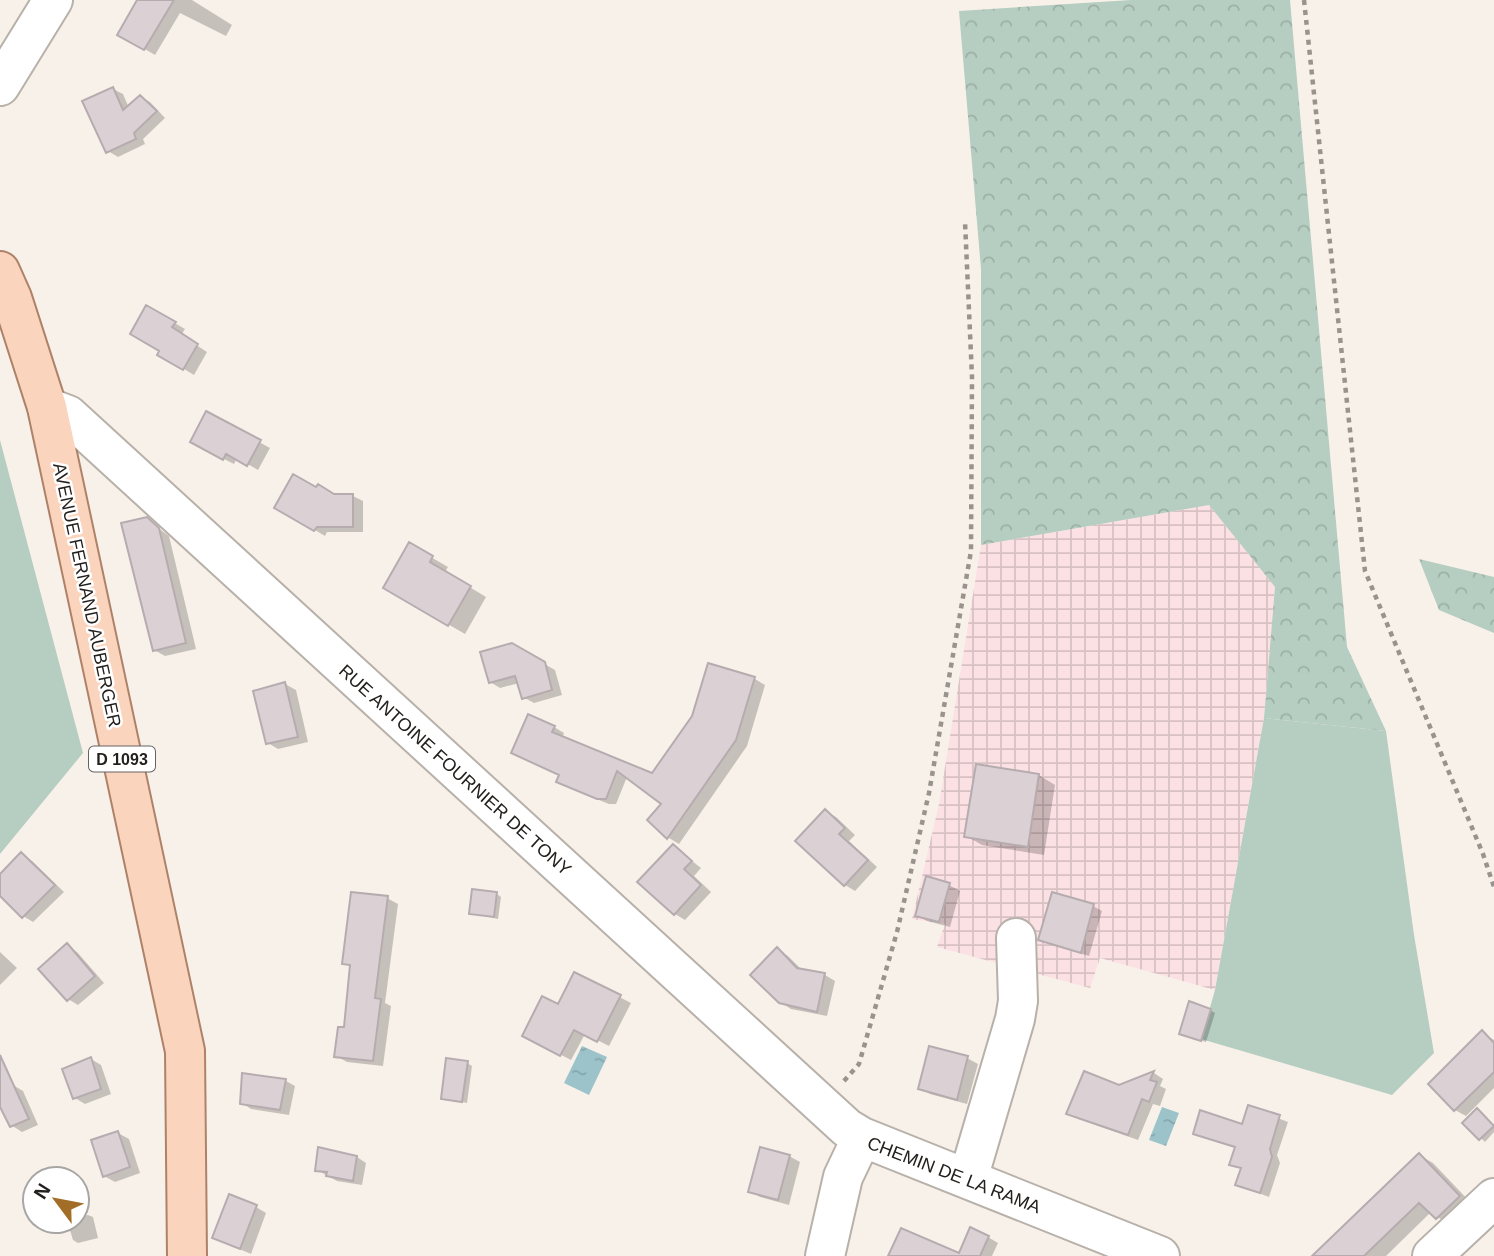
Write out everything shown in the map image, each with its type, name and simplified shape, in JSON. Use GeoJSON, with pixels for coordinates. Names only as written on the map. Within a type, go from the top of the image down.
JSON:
{"type":"FeatureCollection","features":[{"type":"Feature","properties":{"kind":"main road","name":"AVENUE FERNAND AUBERGER"},"geometry":{"type":"LineString","coordinates":[[0,271],[16,310],[47,407],[185,1051],[187,1256]]}},
{"type":"Feature","properties":{"kind":"street"},"geometry":{"type":"LineString","coordinates":[[0,86],[53,0]]}},
{"type":"Feature","properties":{"kind":"street","name":"RUE ANTOINE FOURNIER DE TONY"},"geometry":{"type":"LineString","coordinates":[[47,407],[68,415],[815,1099],[847,1128],[862,1137]]}},
{"type":"Feature","properties":{"kind":"street"},"geometry":{"type":"LineString","coordinates":[[968,1180],[1015,1019],[1018,1001],[1016,939]]}},
{"type":"Feature","properties":{"kind":"street","name":"CHEMIN DE LA RAMA"},"geometry":{"type":"LineString","coordinates":[[825,1256],[843,1177],[862,1137],[1160,1256]]}},
{"type":"Feature","properties":{"kind":"street"},"geometry":{"type":"LineString","coordinates":[[1432,1256],[1494,1198]]}},
{"type":"Feature","properties":{"kind":"path"},"geometry":{"type":"LineString","coordinates":[[1304,0],[1365,571],[1483,854],[1494,887]]}},
{"type":"Feature","properties":{"kind":"path"},"geometry":{"type":"LineString","coordinates":[[815,1099],[846,1079],[859,1064],[897,932],[929,793],[971,551],[972,377],[965,222]]}},
{"type":"Feature","properties":{"kind":"shaded area"},"geometry":{"type":"Polygon","coordinates":[[[1209,505],[1275,587],[1264,718],[1215,990],[1100,958],[1090,988],[937,947],[945,924],[912,919],[939,804],[981,545],[1209,505]]]}},
{"type":"Feature","properties":{"kind":"green space"},"geometry":{"type":"Polygon","coordinates":[[[1131,0],[1290,0],[1347,647],[1386,731],[1264,718],[1275,587],[1209,505],[981,545],[981,269],[959,11],[1131,0]]]}},
{"type":"Feature","properties":{"kind":"green space"},"geometry":{"type":"Polygon","coordinates":[[[0,440],[83,753],[0,854],[0,440]]]}},
{"type":"Feature","properties":{"kind":"green space"},"geometry":{"type":"Polygon","coordinates":[[[1419,559],[1494,577],[1494,633],[1439,610],[1419,559]]]}},
{"type":"Feature","properties":{"kind":"green space"},"geometry":{"type":"Polygon","coordinates":[[[1264,718],[1386,731],[1414,935],[1434,1053],[1392,1095],[1201,1039],[1215,990],[1264,718]]]}},
{"type":"Feature","properties":{"kind":"water"},"geometry":{"type":"Polygon","coordinates":[[[582,1046],[607,1057],[589,1095],[564,1083],[582,1046]]]}},
{"type":"Feature","properties":{"kind":"water"},"geometry":{"type":"Polygon","coordinates":[[[1162,1107],[1179,1113],[1166,1146],[1149,1140],[1162,1107]]]}},
{"type":"Feature","properties":{"kind":"building"},"geometry":{"type":"Polygon","coordinates":[[[137,0],[174,0],[144,50],[117,35],[137,0]]]}},
{"type":"Feature","properties":{"kind":"building"},"geometry":{"type":"Polygon","coordinates":[[[113,87],[123,110],[140,95],[157,111],[134,133],[136,139],[106,153],[82,101],[113,87]]]}},
{"type":"Feature","properties":{"kind":"building"},"geometry":{"type":"Polygon","coordinates":[[[146,305],[176,322],[172,327],[198,344],[183,370],[157,355],[159,351],[130,334],[146,305]]]}},
{"type":"Feature","properties":{"kind":"building"},"geometry":{"type":"Polygon","coordinates":[[[206,411],[261,440],[247,466],[226,454],[223,460],[190,442],[206,411]]]}},
{"type":"Feature","properties":{"kind":"building"},"geometry":{"type":"Polygon","coordinates":[[[293,474],[334,494],[353,494],[353,527],[317,527],[314,531],[274,508],[293,474]]]}},
{"type":"Feature","properties":{"kind":"building"},"geometry":{"type":"Polygon","coordinates":[[[147,517],[159,528],[186,643],[153,651],[121,523],[147,517]]]}},
{"type":"Feature","properties":{"kind":"building"},"geometry":{"type":"Polygon","coordinates":[[[409,542],[433,556],[430,562],[471,586],[448,626],[383,588],[409,542]]]}},
{"type":"Feature","properties":{"kind":"building"},"geometry":{"type":"Polygon","coordinates":[[[512,643],[545,662],[552,690],[522,699],[515,676],[489,683],[480,652],[512,643]]]}},
{"type":"Feature","properties":{"kind":"building"},"geometry":{"type":"Polygon","coordinates":[[[708,663],[755,677],[736,740],[667,839],[647,820],[661,804],[617,771],[606,799],[597,799],[556,782],[559,775],[511,753],[528,714],[555,726],[552,732],[652,773],[692,716],[708,663]]]}},
{"type":"Feature","properties":{"kind":"building"},"geometry":{"type":"Polygon","coordinates":[[[285,682],[298,737],[266,744],[253,691],[285,682]]]}},
{"type":"Feature","properties":{"kind":"building"},"geometry":{"type":"Polygon","coordinates":[[[976,764],[1039,774],[1028,847],[964,837],[976,764]]]}},
{"type":"Feature","properties":{"kind":"building"},"geometry":{"type":"Polygon","coordinates":[[[825,809],[845,828],[839,834],[868,860],[844,886],[795,841],[825,809]]]}},
{"type":"Feature","properties":{"kind":"building"},"geometry":{"type":"Polygon","coordinates":[[[673,844],[692,861],[684,869],[701,885],[674,915],[637,882],[673,844]]]}},
{"type":"Feature","properties":{"kind":"building"},"geometry":{"type":"Polygon","coordinates":[[[21,852],[55,885],[22,918],[0,896],[0,874],[21,852]]]}},
{"type":"Feature","properties":{"kind":"building"},"geometry":{"type":"Polygon","coordinates":[[[926,876],[950,883],[939,922],[915,916],[926,876]]]}},
{"type":"Feature","properties":{"kind":"building"},"geometry":{"type":"Polygon","coordinates":[[[472,889],[497,892],[494,917],[469,914],[472,889]]]}},
{"type":"Feature","properties":{"kind":"building"},"geometry":{"type":"Polygon","coordinates":[[[351,892],[388,896],[375,998],[381,999],[373,1061],[334,1057],[338,1027],[344,1027],[350,965],[342,964],[351,892]]]}},
{"type":"Feature","properties":{"kind":"building"},"geometry":{"type":"Polygon","coordinates":[[[1052,892],[1094,904],[1081,953],[1038,940],[1052,892]]]}},
{"type":"Feature","properties":{"kind":"building"},"geometry":{"type":"Polygon","coordinates":[[[67,943],[95,976],[67,1001],[38,969],[67,943]]]}},
{"type":"Feature","properties":{"kind":"building"},"geometry":{"type":"Polygon","coordinates":[[[777,947],[797,968],[825,973],[817,1012],[779,1003],[750,975],[777,947]]]}},
{"type":"Feature","properties":{"kind":"building"},"geometry":{"type":"Polygon","coordinates":[[[574,972],[621,995],[597,1042],[574,1030],[560,1056],[522,1036],[542,996],[558,1004],[574,972]]]}},
{"type":"Feature","properties":{"kind":"building"},"geometry":{"type":"Polygon","coordinates":[[[1189,1001],[1211,1009],[1201,1041],[1179,1034],[1189,1001]]]}},
{"type":"Feature","properties":{"kind":"building"},"geometry":{"type":"Polygon","coordinates":[[[1482,1030],[1494,1043],[1494,1072],[1454,1111],[1428,1084],[1482,1030]]]}},
{"type":"Feature","properties":{"kind":"building"},"geometry":{"type":"Polygon","coordinates":[[[929,1046],[968,1056],[957,1100],[918,1089],[929,1046]]]}},
{"type":"Feature","properties":{"kind":"building"},"geometry":{"type":"Polygon","coordinates":[[[0,1055],[29,1119],[10,1127],[0,1107],[0,1055]]]}},
{"type":"Feature","properties":{"kind":"building"},"geometry":{"type":"Polygon","coordinates":[[[91,1057],[101,1089],[73,1099],[62,1069],[91,1057]]]}},
{"type":"Feature","properties":{"kind":"building"},"geometry":{"type":"Polygon","coordinates":[[[446,1058],[468,1061],[462,1102],[441,1099],[446,1058]]]}},
{"type":"Feature","properties":{"kind":"building"},"geometry":{"type":"Polygon","coordinates":[[[1084,1071],[1119,1085],[1154,1071],[1150,1080],[1157,1082],[1149,1102],[1142,1099],[1128,1135],[1066,1114],[1084,1071]]]}},
{"type":"Feature","properties":{"kind":"building"},"geometry":{"type":"Polygon","coordinates":[[[242,1073],[286,1079],[280,1110],[240,1104],[242,1073]]]}},
{"type":"Feature","properties":{"kind":"building"},"geometry":{"type":"Polygon","coordinates":[[[1248,1105],[1280,1115],[1270,1149],[1272,1157],[1260,1193],[1235,1185],[1241,1168],[1229,1165],[1235,1147],[1193,1134],[1200,1110],[1242,1124],[1248,1105]]]}},
{"type":"Feature","properties":{"kind":"building"},"geometry":{"type":"Polygon","coordinates":[[[1477,1108],[1494,1126],[1479,1140],[1462,1123],[1477,1108]]]}},
{"type":"Feature","properties":{"kind":"building"},"geometry":{"type":"Polygon","coordinates":[[[118,1131],[130,1167],[103,1177],[91,1140],[118,1131]]]}},
{"type":"Feature","properties":{"kind":"building"},"geometry":{"type":"Polygon","coordinates":[[[318,1147],[357,1156],[353,1181],[315,1171],[318,1147]]]}},
{"type":"Feature","properties":{"kind":"building"},"geometry":{"type":"Polygon","coordinates":[[[760,1147],[790,1155],[778,1200],[748,1192],[760,1147]]]}},
{"type":"Feature","properties":{"kind":"building"},"geometry":{"type":"Polygon","coordinates":[[[1419,1153],[1460,1196],[1436,1219],[1419,1203],[1364,1256],[1312,1256],[1419,1153]]]}},
{"type":"Feature","properties":{"kind":"building"},"geometry":{"type":"Polygon","coordinates":[[[229,1194],[257,1205],[240,1249],[212,1238],[229,1194]]]}},
{"type":"Feature","properties":{"kind":"building"},"geometry":{"type":"Polygon","coordinates":[[[970,1227],[989,1236],[980,1256],[888,1256],[901,1228],[959,1253],[970,1227]]]}}]}
